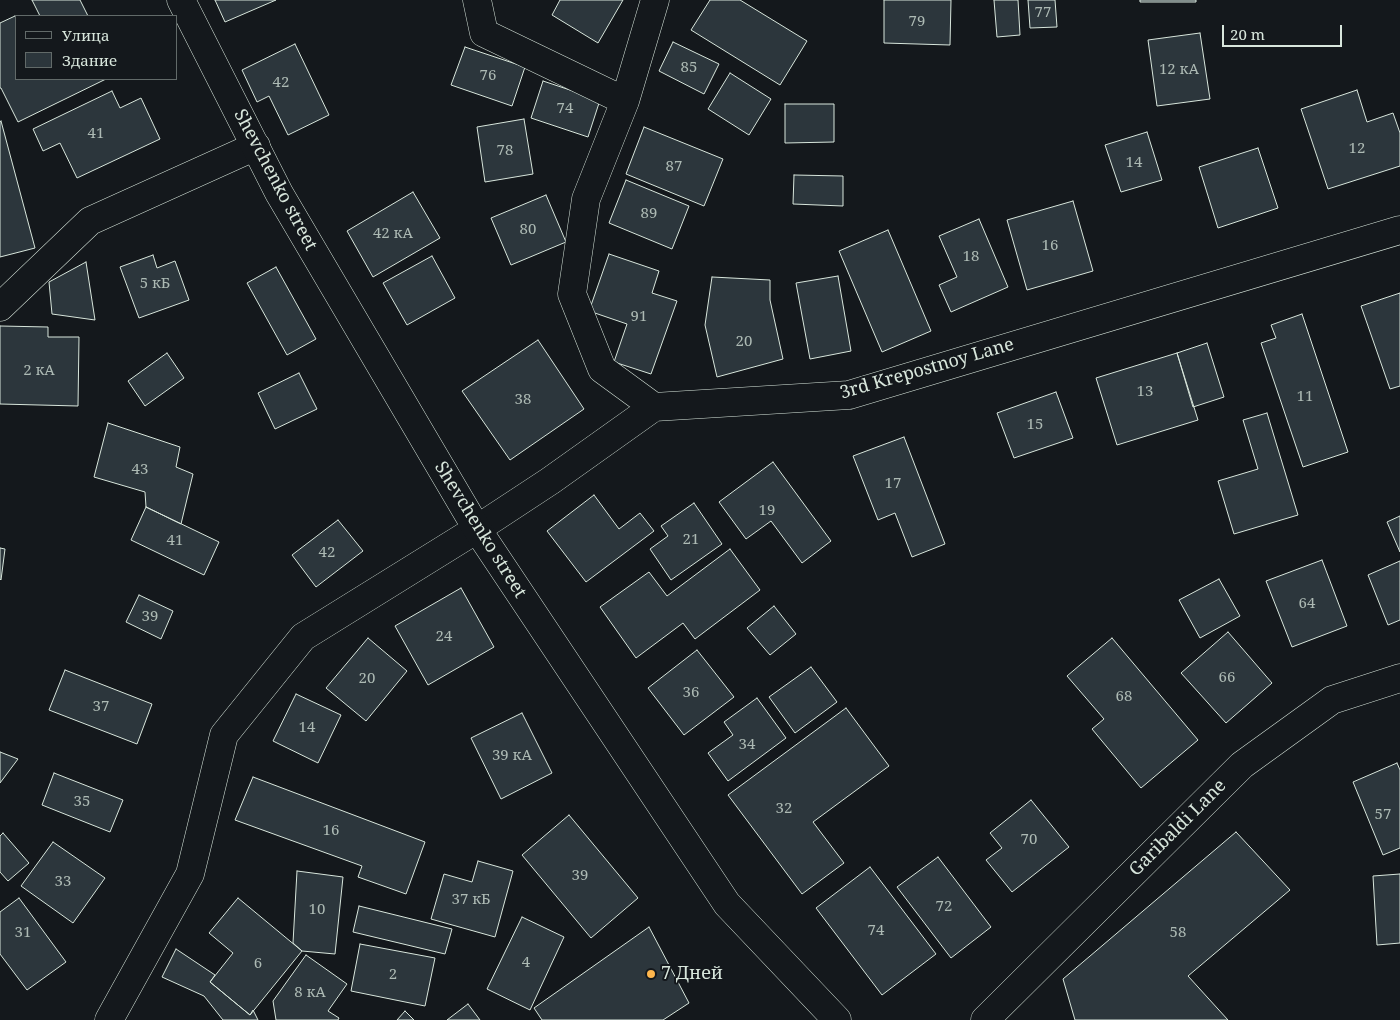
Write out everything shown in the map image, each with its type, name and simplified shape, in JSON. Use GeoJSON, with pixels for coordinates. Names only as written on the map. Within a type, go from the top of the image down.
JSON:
{"type":"FeatureCollection","features":[{"type":"Feature","properties":{"kind":"street","name":"Shevchenko street"},"geometry":{"type":"LineString","coordinates":[[181,0],[279,193],[477,530],[727,904],[837,1020]]}},
{"type":"Feature","properties":{"kind":"street"},"geometry":{"type":"LineString","coordinates":[[477,0],[484,33],[625,101]]}},
{"type":"Feature","properties":{"kind":"street"},"geometry":{"type":"LineString","coordinates":[[109,1020],[190,874],[224,735],[303,637],[477,530],[654,407],[602,369],[572,294],[586,199],[625,101],[655,0]]}},
{"type":"Feature","properties":{"kind":"street"},"geometry":{"type":"LineString","coordinates":[[0,307],[90,222],[256,146]]}},
{"type":"Feature","properties":{"kind":"street","name":"3rd Krepostnoy Lane"},"geometry":{"type":"LineString","coordinates":[[654,407],[849,395],[1400,230]]}},
{"type":"Feature","properties":{"kind":"street","name":"Garibaldi Lane"},"geometry":{"type":"LineString","coordinates":[[985,1020],[1242,765],[1332,700],[1400,678]]}},
{"type":"Feature","properties":{"kind":"building"},"geometry":{"type":"Polygon","coordinates":[[[32,0],[80,0],[88,15],[40,15],[32,0]]]}},
{"type":"Feature","properties":{"kind":"building"},"geometry":{"type":"Polygon","coordinates":[[[215,0],[276,0],[225,22],[215,0]]]}},
{"type":"Feature","properties":{"kind":"building"},"geometry":{"type":"Polygon","coordinates":[[[560,0],[623,0],[598,43],[552,15],[560,0]]]}},
{"type":"Feature","properties":{"kind":"building"},"geometry":{"type":"Polygon","coordinates":[[[710,0],[740,0],[807,41],[780,85],[691,30],[710,0]]]}},
{"type":"Feature","properties":{"kind":"building"},"geometry":{"type":"Polygon","coordinates":[[[884,0],[951,0],[950,45],[884,43],[884,0]]]}},
{"type":"Feature","properties":{"kind":"building"},"geometry":{"type":"Polygon","coordinates":[[[994,0],[1018,0],[1020,35],[997,37],[994,0]]]}},
{"type":"Feature","properties":{"kind":"building"},"geometry":{"type":"Polygon","coordinates":[[[1028,0],[1055,0],[1057,27],[1030,28],[1028,0]]]}},
{"type":"Feature","properties":{"kind":"building"},"geometry":{"type":"Polygon","coordinates":[[[1140,0],[1196,0],[1196,2],[1140,2],[1140,0]]]}},
{"type":"Feature","properties":{"kind":"building"},"geometry":{"type":"Polygon","coordinates":[[[15,16],[15,80],[104,80],[18,122],[0,88],[0,23],[15,16]]]}},
{"type":"Feature","properties":{"kind":"building"},"geometry":{"type":"Polygon","coordinates":[[[1200,33],[1210,99],[1157,106],[1148,40],[1200,33]]]}},
{"type":"Feature","properties":{"kind":"building"},"geometry":{"type":"Polygon","coordinates":[[[673,42],[719,64],[704,94],[659,71],[673,42]]]}},
{"type":"Feature","properties":{"kind":"building"},"geometry":{"type":"Polygon","coordinates":[[[295,44],[329,115],[288,135],[269,96],[257,102],[242,70],[295,44]]]}},
{"type":"Feature","properties":{"kind":"building"},"geometry":{"type":"Polygon","coordinates":[[[465,47],[525,67],[512,106],[451,85],[465,47]]]}},
{"type":"Feature","properties":{"kind":"building"},"geometry":{"type":"Polygon","coordinates":[[[730,73],[771,99],[749,135],[708,109],[730,73]]]}},
{"type":"Feature","properties":{"kind":"building"},"geometry":{"type":"Polygon","coordinates":[[[543,81],[600,100],[588,137],[531,118],[543,81]]]}},
{"type":"Feature","properties":{"kind":"building"},"geometry":{"type":"Polygon","coordinates":[[[1357,90],[1367,122],[1393,113],[1400,133],[1400,166],[1328,189],[1301,109],[1357,90]]]}},
{"type":"Feature","properties":{"kind":"building"},"geometry":{"type":"Polygon","coordinates":[[[112,91],[120,108],[141,98],[160,139],[77,178],[60,143],[43,151],[33,129],[112,91]]]}},
{"type":"Feature","properties":{"kind":"building"},"geometry":{"type":"Polygon","coordinates":[[[785,104],[834,104],[834,142],[785,143],[785,104]]]}},
{"type":"Feature","properties":{"kind":"building"},"geometry":{"type":"Polygon","coordinates":[[[524,119],[533,174],[485,182],[477,127],[524,119]]]}},
{"type":"Feature","properties":{"kind":"building"},"geometry":{"type":"Polygon","coordinates":[[[0,122],[35,248],[0,257],[0,122]]]}},
{"type":"Feature","properties":{"kind":"building"},"geometry":{"type":"Polygon","coordinates":[[[644,127],[723,159],[704,206],[626,174],[644,127]]]}},
{"type":"Feature","properties":{"kind":"building"},"geometry":{"type":"Polygon","coordinates":[[[1147,132],[1162,180],[1121,192],[1105,145],[1147,132]]]}},
{"type":"Feature","properties":{"kind":"building"},"geometry":{"type":"Polygon","coordinates":[[[1258,148],[1278,208],[1218,228],[1199,167],[1258,148]]]}},
{"type":"Feature","properties":{"kind":"building"},"geometry":{"type":"Polygon","coordinates":[[[794,175],[843,176],[843,206],[793,204],[794,175]]]}},
{"type":"Feature","properties":{"kind":"building"},"geometry":{"type":"Polygon","coordinates":[[[626,180],[689,206],[672,249],[609,223],[626,180]]]}},
{"type":"Feature","properties":{"kind":"building"},"geometry":{"type":"Polygon","coordinates":[[[413,192],[440,238],[373,277],[347,231],[413,192]]]}},
{"type":"Feature","properties":{"kind":"building"},"geometry":{"type":"Polygon","coordinates":[[[546,195],[566,242],[511,265],[491,218],[546,195]]]}},
{"type":"Feature","properties":{"kind":"building"},"geometry":{"type":"Polygon","coordinates":[[[1073,201],[1093,271],[1027,290],[1007,220],[1073,201]]]}},
{"type":"Feature","properties":{"kind":"building"},"geometry":{"type":"Polygon","coordinates":[[[979,219],[1008,287],[951,312],[939,285],[957,277],[939,236],[979,219]]]}},
{"type":"Feature","properties":{"kind":"building"},"geometry":{"type":"Polygon","coordinates":[[[888,230],[931,331],[882,352],[839,251],[888,230]]]}},
{"type":"Feature","properties":{"kind":"building"},"geometry":{"type":"Polygon","coordinates":[[[609,254],[659,271],[652,293],[677,301],[651,374],[614,362],[627,324],[589,311],[609,254]]]}},
{"type":"Feature","properties":{"kind":"building"},"geometry":{"type":"Polygon","coordinates":[[[153,255],[157,268],[175,261],[189,300],[139,318],[120,267],[153,255]]]}},
{"type":"Feature","properties":{"kind":"building"},"geometry":{"type":"Polygon","coordinates":[[[432,256],[455,298],[407,325],[383,283],[432,256]]]}},
{"type":"Feature","properties":{"kind":"building"},"geometry":{"type":"Polygon","coordinates":[[[86,262],[95,320],[52,314],[49,282],[86,262]]]}},
{"type":"Feature","properties":{"kind":"building"},"geometry":{"type":"Polygon","coordinates":[[[276,267],[316,339],[287,355],[247,283],[276,267]]]}},
{"type":"Feature","properties":{"kind":"building"},"geometry":{"type":"Polygon","coordinates":[[[838,276],[851,351],[810,359],[796,283],[838,276]]]}},
{"type":"Feature","properties":{"kind":"building"},"geometry":{"type":"Polygon","coordinates":[[[712,277],[770,280],[770,300],[783,359],[717,377],[705,325],[712,277]]]}},
{"type":"Feature","properties":{"kind":"building"},"geometry":{"type":"Polygon","coordinates":[[[1400,293],[1400,386],[1390,389],[1361,306],[1400,293]]]}},
{"type":"Feature","properties":{"kind":"building"},"geometry":{"type":"Polygon","coordinates":[[[1302,314],[1348,452],[1303,467],[1261,343],[1276,338],[1271,325],[1302,314]]]}},
{"type":"Feature","properties":{"kind":"building"},"geometry":{"type":"Polygon","coordinates":[[[0,326],[48,327],[48,337],[79,337],[78,406],[0,404],[0,326]]]}},
{"type":"Feature","properties":{"kind":"building"},"geometry":{"type":"Polygon","coordinates":[[[538,340],[584,409],[510,460],[462,391],[538,340]]]}},
{"type":"Feature","properties":{"kind":"building"},"geometry":{"type":"Polygon","coordinates":[[[1207,343],[1224,397],[1193,407],[1177,353],[1207,343]]]}},
{"type":"Feature","properties":{"kind":"building"},"geometry":{"type":"Polygon","coordinates":[[[167,353],[184,378],[145,406],[128,381],[167,353]]]}},
{"type":"Feature","properties":{"kind":"building"},"geometry":{"type":"Polygon","coordinates":[[[1177,353],[1198,420],[1117,445],[1096,378],[1177,353]]]}},
{"type":"Feature","properties":{"kind":"building"},"geometry":{"type":"Polygon","coordinates":[[[299,373],[317,409],[275,429],[258,393],[299,373]]]}},
{"type":"Feature","properties":{"kind":"building"},"geometry":{"type":"Polygon","coordinates":[[[1056,392],[1073,438],[1014,458],[997,413],[1056,392]]]}},
{"type":"Feature","properties":{"kind":"building"},"geometry":{"type":"Polygon","coordinates":[[[1267,413],[1298,515],[1234,534],[1218,481],[1258,469],[1243,420],[1267,413]]]}},
{"type":"Feature","properties":{"kind":"building"},"geometry":{"type":"Polygon","coordinates":[[[108,423],[180,447],[176,467],[193,474],[181,524],[146,507],[145,492],[94,477],[108,423]]]}},
{"type":"Feature","properties":{"kind":"building"},"geometry":{"type":"Polygon","coordinates":[[[904,437],[945,544],[912,557],[895,513],[878,520],[853,456],[904,437]]]}},
{"type":"Feature","properties":{"kind":"building"},"geometry":{"type":"Polygon","coordinates":[[[773,462],[831,541],[802,563],[771,521],[746,539],[719,502],[773,462]]]}},
{"type":"Feature","properties":{"kind":"building"},"geometry":{"type":"Polygon","coordinates":[[[594,495],[619,529],[640,513],[654,531],[586,582],[547,531],[594,495]]]}},
{"type":"Feature","properties":{"kind":"building"},"geometry":{"type":"Polygon","coordinates":[[[694,503],[722,544],[671,580],[650,549],[668,536],[661,526],[694,503]]]}},
{"type":"Feature","properties":{"kind":"building"},"geometry":{"type":"Polygon","coordinates":[[[146,507],[219,542],[204,575],[131,540],[146,507]]]}},
{"type":"Feature","properties":{"kind":"building"},"geometry":{"type":"Polygon","coordinates":[[[1400,516],[1400,552],[1387,522],[1400,516]]]}},
{"type":"Feature","properties":{"kind":"building"},"geometry":{"type":"Polygon","coordinates":[[[338,520],[363,551],[316,587],[292,555],[338,520]]]}},
{"type":"Feature","properties":{"kind":"building"},"geometry":{"type":"Polygon","coordinates":[[[0,548],[5,549],[1,580],[0,579],[0,548]]]}},
{"type":"Feature","properties":{"kind":"building"},"geometry":{"type":"Polygon","coordinates":[[[730,549],[760,590],[695,639],[683,623],[636,658],[600,607],[649,572],[667,596],[730,549]]]}},
{"type":"Feature","properties":{"kind":"building"},"geometry":{"type":"Polygon","coordinates":[[[1322,560],[1347,626],[1292,647],[1266,581],[1322,560]]]}},
{"type":"Feature","properties":{"kind":"building"},"geometry":{"type":"Polygon","coordinates":[[[1400,561],[1400,620],[1388,625],[1368,575],[1400,561]]]}},
{"type":"Feature","properties":{"kind":"building"},"geometry":{"type":"Polygon","coordinates":[[[1219,579],[1240,616],[1200,638],[1179,600],[1219,579]]]}},
{"type":"Feature","properties":{"kind":"building"},"geometry":{"type":"Polygon","coordinates":[[[461,588],[494,647],[428,685],[395,626],[461,588]]]}},
{"type":"Feature","properties":{"kind":"building"},"geometry":{"type":"Polygon","coordinates":[[[139,595],[173,611],[161,639],[126,622],[139,595]]]}},
{"type":"Feature","properties":{"kind":"building"},"geometry":{"type":"Polygon","coordinates":[[[774,606],[796,634],[770,655],[747,628],[774,606]]]}},
{"type":"Feature","properties":{"kind":"building"},"geometry":{"type":"Polygon","coordinates":[[[1228,632],[1272,683],[1226,723],[1181,673],[1228,632]]]}},
{"type":"Feature","properties":{"kind":"building"},"geometry":{"type":"Polygon","coordinates":[[[368,638],[407,671],[366,721],[326,688],[368,638]]]}},
{"type":"Feature","properties":{"kind":"building"},"geometry":{"type":"Polygon","coordinates":[[[1112,638],[1198,740],[1141,788],[1092,729],[1104,719],[1067,676],[1112,638]]]}},
{"type":"Feature","properties":{"kind":"building"},"geometry":{"type":"Polygon","coordinates":[[[697,650],[734,697],[684,735],[648,688],[697,650]]]}},
{"type":"Feature","properties":{"kind":"building"},"geometry":{"type":"Polygon","coordinates":[[[811,667],[837,702],[795,733],[769,697],[811,667]]]}},
{"type":"Feature","properties":{"kind":"building"},"geometry":{"type":"Polygon","coordinates":[[[65,670],[152,704],[137,744],[49,710],[65,670]]]}},
{"type":"Feature","properties":{"kind":"building"},"geometry":{"type":"Polygon","coordinates":[[[296,694],[341,715],[318,763],[273,741],[296,694]]]}},
{"type":"Feature","properties":{"kind":"building"},"geometry":{"type":"Polygon","coordinates":[[[757,698],[786,738],[728,781],[708,753],[733,735],[724,722],[757,698]]]}},
{"type":"Feature","properties":{"kind":"building"},"geometry":{"type":"Polygon","coordinates":[[[846,708],[889,766],[813,822],[844,863],[802,894],[728,795],[846,708]]]}},
{"type":"Feature","properties":{"kind":"building"},"geometry":{"type":"Polygon","coordinates":[[[522,713],[552,773],[501,799],[471,738],[522,713]]]}},
{"type":"Feature","properties":{"kind":"building"},"geometry":{"type":"Polygon","coordinates":[[[0,752],[18,759],[0,783],[0,752]]]}},
{"type":"Feature","properties":{"kind":"building"},"geometry":{"type":"Polygon","coordinates":[[[1397,763],[1400,770],[1400,848],[1383,855],[1353,782],[1397,763]]]}},
{"type":"Feature","properties":{"kind":"building"},"geometry":{"type":"Polygon","coordinates":[[[54,773],[123,800],[110,832],[42,805],[54,773]]]}},
{"type":"Feature","properties":{"kind":"building"},"geometry":{"type":"Polygon","coordinates":[[[253,777],[425,842],[406,894],[358,877],[362,866],[235,820],[253,777]]]}},
{"type":"Feature","properties":{"kind":"building"},"geometry":{"type":"Polygon","coordinates":[[[1031,800],[1069,847],[1012,892],[986,860],[1002,848],[990,833],[1031,800]]]}},
{"type":"Feature","properties":{"kind":"building"},"geometry":{"type":"Polygon","coordinates":[[[569,815],[638,898],[591,938],[522,855],[569,815]]]}},
{"type":"Feature","properties":{"kind":"building"},"geometry":{"type":"Polygon","coordinates":[[[1236,832],[1290,890],[1188,976],[1228,1020],[1075,1020],[1063,979],[1236,832]]]}},
{"type":"Feature","properties":{"kind":"building"},"geometry":{"type":"Polygon","coordinates":[[[3,833],[29,863],[8,881],[0,872],[0,836],[3,833]]]}},
{"type":"Feature","properties":{"kind":"building"},"geometry":{"type":"Polygon","coordinates":[[[53,842],[105,878],[73,923],[21,886],[53,842]]]}},
{"type":"Feature","properties":{"kind":"building"},"geometry":{"type":"Polygon","coordinates":[[[938,857],[991,927],[951,958],[897,887],[938,857]]]}},
{"type":"Feature","properties":{"kind":"building"},"geometry":{"type":"Polygon","coordinates":[[[478,861],[513,871],[495,937],[431,919],[444,874],[472,882],[478,861]]]}},
{"type":"Feature","properties":{"kind":"building"},"geometry":{"type":"Polygon","coordinates":[[[870,867],[936,954],[882,995],[816,908],[870,867]]]}},
{"type":"Feature","properties":{"kind":"building"},"geometry":{"type":"Polygon","coordinates":[[[297,871],[343,877],[335,954],[302,951],[293,943],[297,871]]]}},
{"type":"Feature","properties":{"kind":"building"},"geometry":{"type":"Polygon","coordinates":[[[1400,874],[1400,943],[1377,945],[1373,876],[1400,874]]]}},
{"type":"Feature","properties":{"kind":"building"},"geometry":{"type":"Polygon","coordinates":[[[19,898],[66,962],[27,990],[0,954],[0,912],[19,898]]]}},
{"type":"Feature","properties":{"kind":"building"},"geometry":{"type":"Polygon","coordinates":[[[238,898],[302,951],[250,1015],[210,982],[233,953],[209,933],[238,898]]]}},
{"type":"Feature","properties":{"kind":"building"},"geometry":{"type":"Polygon","coordinates":[[[359,906],[452,929],[445,954],[353,932],[359,906]]]}},
{"type":"Feature","properties":{"kind":"building"},"geometry":{"type":"Polygon","coordinates":[[[522,917],[564,937],[530,1010],[487,989],[522,917]]]}},
{"type":"Feature","properties":{"kind":"building"},"geometry":{"type":"Polygon","coordinates":[[[649,927],[689,1003],[663,1020],[542,1020],[534,1008],[649,927]]]}},
{"type":"Feature","properties":{"kind":"building"},"geometry":{"type":"Polygon","coordinates":[[[360,944],[435,958],[425,1006],[351,991],[360,944]]]}},
{"type":"Feature","properties":{"kind":"building"},"geometry":{"type":"Polygon","coordinates":[[[176,949],[215,975],[210,982],[250,1015],[253,1010],[258,1020],[223,1020],[204,996],[162,977],[176,949]]]}},
{"type":"Feature","properties":{"kind":"building"},"geometry":{"type":"Polygon","coordinates":[[[306,955],[347,984],[328,1011],[339,1018],[338,1020],[276,1020],[273,1001],[306,955]]]}},
{"type":"Feature","properties":{"kind":"building"},"geometry":{"type":"Polygon","coordinates":[[[468,1004],[480,1020],[447,1020],[468,1004]]]}},
{"type":"Feature","properties":{"kind":"building"},"geometry":{"type":"Polygon","coordinates":[[[405,1011],[414,1020],[397,1020],[405,1011]]]}},
{"type":"Feature","properties":{"kind":"place","name":"7 Дней"},"geometry":{"type":"Point","coordinates":[651,974]}}]}
